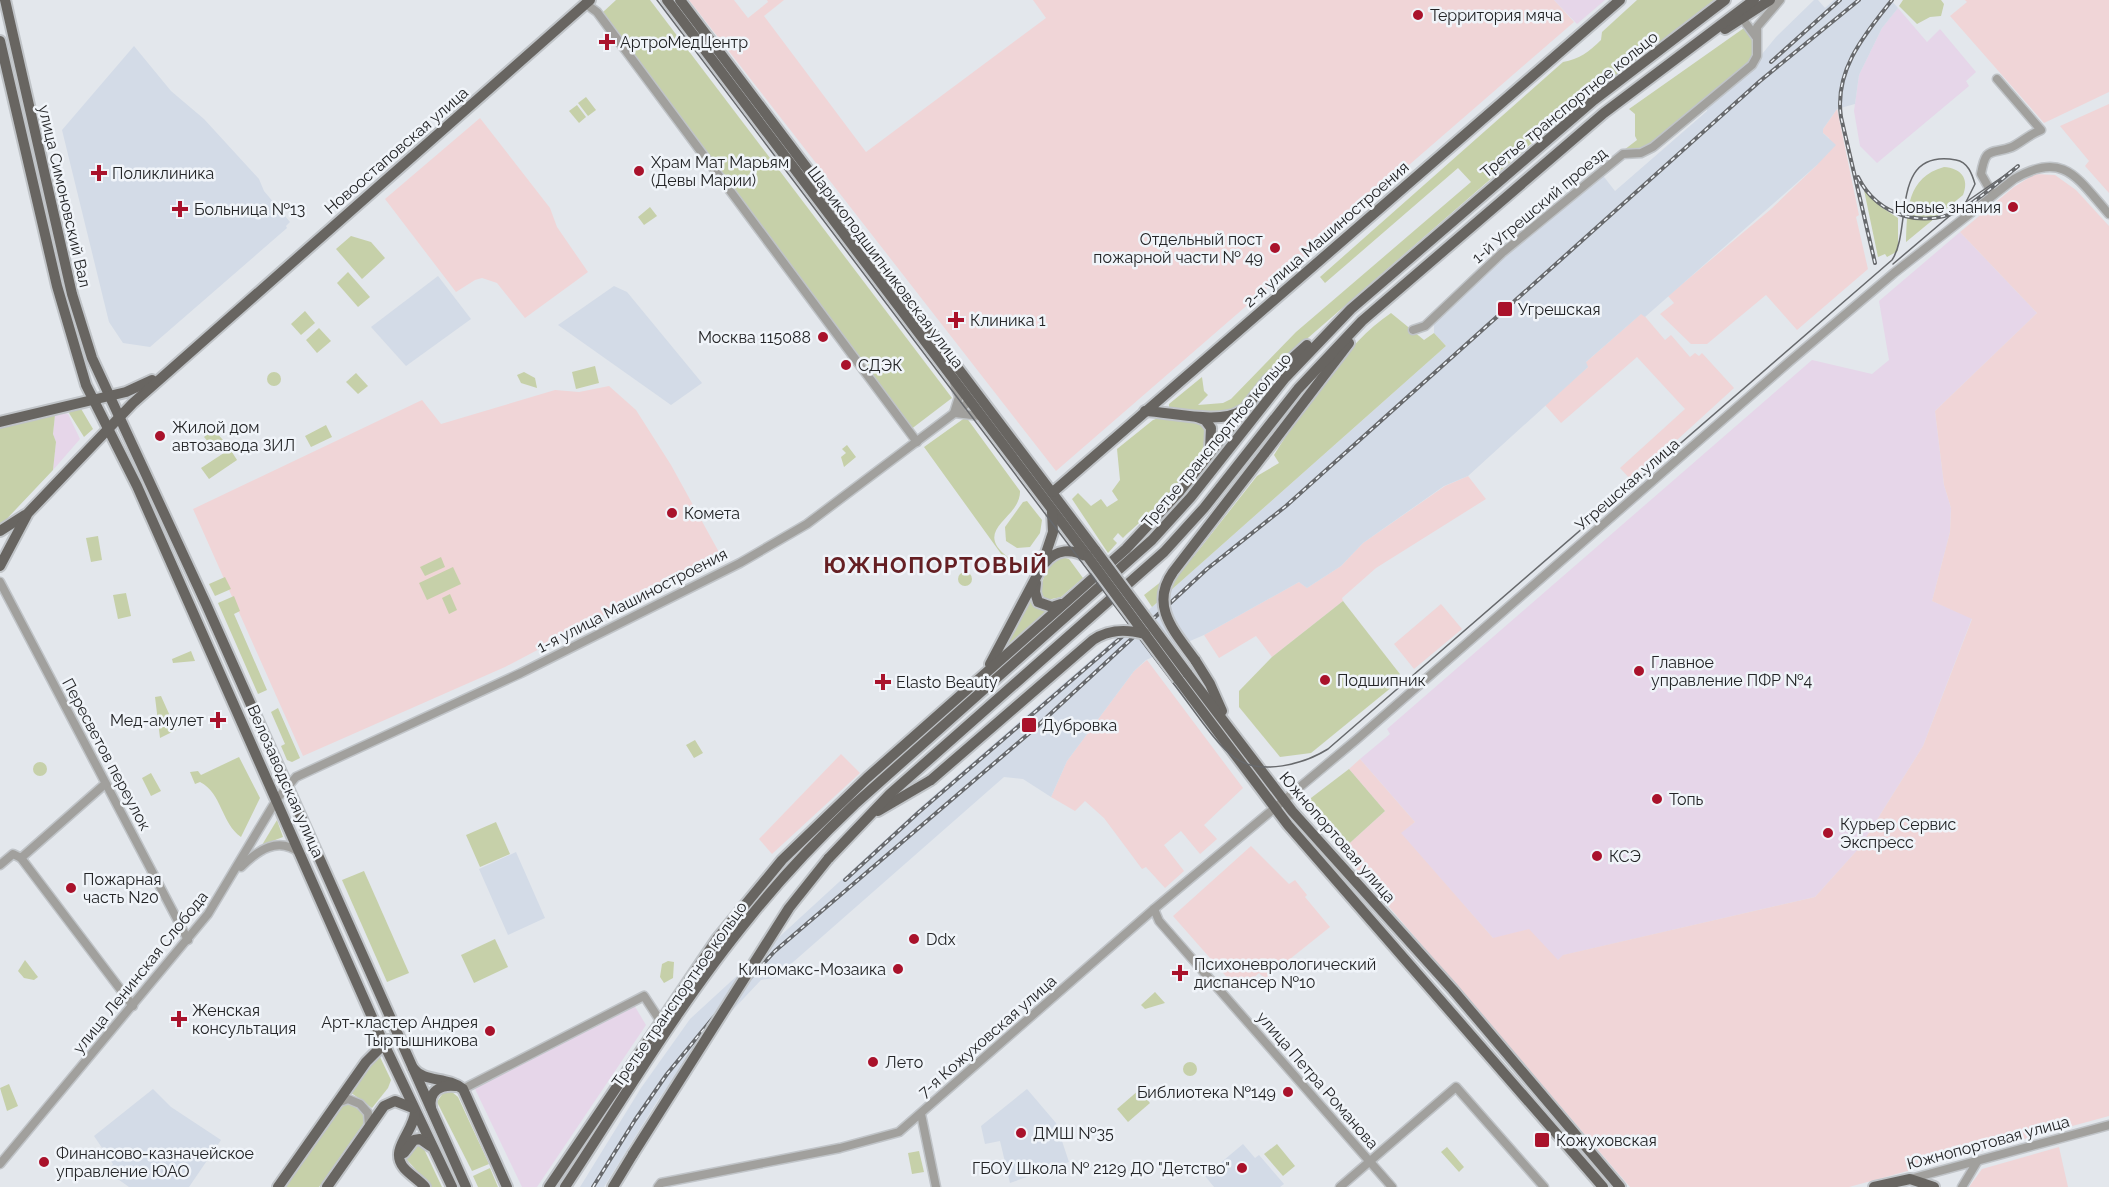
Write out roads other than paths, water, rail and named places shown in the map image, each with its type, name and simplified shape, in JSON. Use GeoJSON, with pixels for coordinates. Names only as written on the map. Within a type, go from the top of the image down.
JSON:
{"type":"FeatureCollection","features":[{"type":"Feature","properties":{"kind":"main road","name":"Шарикоподшипниковская улица"},"geometry":{"type":"LineString","coordinates":[[667,0],[1036,490]]}},
{"type":"Feature","properties":{"kind":"main road","name":"Шарикоподшипниковская улица"},"geometry":{"type":"LineString","coordinates":[[680,0],[1053,492]]}},
{"type":"Feature","properties":{"kind":"main road","name":"2-я улица Машиностроения"},"geometry":{"type":"LineString","coordinates":[[1053,492],[1620,0]]}},
{"type":"Feature","properties":{"kind":"main road","name":"Третье транспортное кольцо"},"geometry":{"type":"LineString","coordinates":[[565,1187],[706,976],[782,879],[855,804],[1152,540],[1191,497],[1285,378],[1351,309],[1594,100],[1725,0]]}},
{"type":"Feature","properties":{"kind":"main road","name":"Третье транспортное кольцо"},"geometry":{"type":"LineString","coordinates":[[614,1186],[789,908],[846,838],[890,794],[1164,552],[1204,508],[1312,373],[1385,301],[1595,120],[1754,0]]}},
{"type":"Feature","properties":{"kind":"main road"},"geometry":{"type":"LineString","coordinates":[[1678,56],[1770,0]]}},
{"type":"Feature","properties":{"kind":"main road","name":"улица Симоновский Вал"},"geometry":{"type":"LineString","coordinates":[[3,1],[72,294],[90,354],[110,395]]}},
{"type":"Feature","properties":{"kind":"main road","name":"Новоостаповская улица"},"geometry":{"type":"LineString","coordinates":[[28,513],[93,444],[168,370],[588,2]]}},
{"type":"Feature","properties":{"kind":"main road","name":"улица Симоновский Вал"},"geometry":{"type":"LineString","coordinates":[[0,41],[76,358],[92,399]]}},
{"type":"Feature","properties":{"kind":"main road"},"geometry":{"type":"LineString","coordinates":[[1228,725],[1210,684],[1167,620],[1162,602],[1164,589],[1173,572],[1338,356],[1385,301]]}},
{"type":"Feature","properties":{"kind":"main road"},"geometry":{"type":"LineString","coordinates":[[549,1187],[724,929],[782,860],[824,818],[1148,526],[1276,371],[1351,309]]}},
{"type":"Feature","properties":{"kind":"main road","name":"Новоостаповская улица"},"geometry":{"type":"LineString","coordinates":[[0,422],[135,389],[168,370]]}},
{"type":"Feature","properties":{"kind":"main road","name":"Велозаводская улица"},"geometry":{"type":"LineString","coordinates":[[110,395],[465,1187]]}},
{"type":"Feature","properties":{"kind":"main road","name":"Велозаводская улица"},"geometry":{"type":"LineString","coordinates":[[92,399],[124,461],[303,856],[383,1042],[450,1183]]}},
{"type":"Feature","properties":{"kind":"main road"},"geometry":{"type":"LineString","coordinates":[[1146,411],[1232,416],[1246,407]]}},
{"type":"Feature","properties":{"kind":"main road"},"geometry":{"type":"LineString","coordinates":[[1191,415],[1205,420],[1211,428],[1212,443],[1207,456]]}},
{"type":"Feature","properties":{"kind":"main road"},"geometry":{"type":"LineString","coordinates":[[93,444],[106,444],[124,461]]}},
{"type":"Feature","properties":{"kind":"main road"},"geometry":{"type":"LineString","coordinates":[[1067,480],[1064,492],[1076,523]]}},
{"type":"Feature","properties":{"kind":"main road"},"geometry":{"type":"LineString","coordinates":[[1036,490],[1053,492],[1053,532],[1035,592],[1038,602],[1052,607],[1069,599]]}},
{"type":"Feature","properties":{"kind":"main road","name":"Южнопортовая улица"},"geometry":{"type":"LineString","coordinates":[[1036,490],[1092,554],[1364,914],[1496,1062],[1603,1187]]}},
{"type":"Feature","properties":{"kind":"main road","name":"Южнопортовая улица"},"geometry":{"type":"LineString","coordinates":[[1053,492],[1076,523],[1092,554],[1144,634],[1228,725],[1238,748]]}},
{"type":"Feature","properties":{"kind":"main road"},"geometry":{"type":"LineString","coordinates":[[0,531],[28,513]]}},
{"type":"Feature","properties":{"kind":"main road"},"geometry":{"type":"LineString","coordinates":[[0,566],[28,513]]}},
{"type":"Feature","properties":{"kind":"main road"},"geometry":{"type":"LineString","coordinates":[[975,683],[994,659],[1051,555],[1061,551],[1092,554]]}},
{"type":"Feature","properties":{"kind":"main road"},"geometry":{"type":"LineString","coordinates":[[846,838],[879,811],[932,780],[1100,636],[1119,630],[1144,634]]}},
{"type":"Feature","properties":{"kind":"main road","name":"Южнопортовая улица"},"geometry":{"type":"LineString","coordinates":[[1280,805],[1493,1037],[1620,1187]]}},
{"type":"Feature","properties":{"kind":"main road"},"geometry":{"type":"LineString","coordinates":[[724,929],[782,879]]}},
{"type":"Feature","properties":{"kind":"main road"},"geometry":{"type":"LineString","coordinates":[[278,1187],[336,1103],[383,1042],[396,1036]]}},
{"type":"Feature","properties":{"kind":"main road"},"geometry":{"type":"LineString","coordinates":[[407,1061],[423,1077],[454,1082],[461,1088],[507,1187]]}},
{"type":"Feature","properties":{"kind":"main road"},"geometry":{"type":"LineString","coordinates":[[431,1110],[430,1098],[437,1089],[448,1085],[461,1088]]}},
{"type":"Feature","properties":{"kind":"main road"},"geometry":{"type":"LineString","coordinates":[[327,1187],[369,1126],[384,1106],[390,1102],[404,1102],[415,1111],[415,1122],[399,1148],[403,1168],[425,1187]]}},
{"type":"Feature","properties":{"kind":"main road"},"geometry":{"type":"LineString","coordinates":[[401,1162],[405,1149],[414,1140],[420,1139],[434,1151]]}},
{"type":"Feature","properties":{"kind":"main road"},"geometry":{"type":"LineString","coordinates":[[1910,1179],[1934,1187]]}},
{"type":"Feature","properties":{"kind":"main road","name":"Южнопортовая улица"},"geometry":{"type":"LineString","coordinates":[[1874,1187],[1910,1179]]}},
{"type":"Feature","properties":{"kind":"street","name":"1-й Угрешский проезд"},"geometry":{"type":"LineString","coordinates":[[1413,330],[1425,326],[1502,253],[1623,154],[1641,153],[1653,147],[1752,65],[1757,56],[1757,27],[1780,0]]}},
{"type":"Feature","properties":{"kind":"street"},"geometry":{"type":"LineString","coordinates":[[588,2],[917,442]]}},
{"type":"Feature","properties":{"kind":"street"},"geometry":{"type":"LineString","coordinates":[[1742,18],[1756,38]]}},
{"type":"Feature","properties":{"kind":"street"},"geometry":{"type":"LineString","coordinates":[[1993,195],[1981,174],[1983,161],[1991,151],[2012,147],[2025,137],[2041,130],[1997,79]]}},
{"type":"Feature","properties":{"kind":"street","name":"Угрешская улица"},"geometry":{"type":"LineString","coordinates":[[1280,805],[1789,362],[1894,273],[1993,195],[2034,167],[2055,166],[2067,171],[2109,214]]}},
{"type":"Feature","properties":{"kind":"street"},"geometry":{"type":"LineString","coordinates":[[76,358],[81,364],[87,364],[90,354]]}},
{"type":"Feature","properties":{"kind":"street"},"geometry":{"type":"LineString","coordinates":[[968,379],[971,394],[969,402],[990,408]]}},
{"type":"Feature","properties":{"kind":"street"},"geometry":{"type":"LineString","coordinates":[[954,383],[958,400],[954,413],[980,416]]}},
{"type":"Feature","properties":{"kind":"street","name":"1-я улица Машиностроения"},"geometry":{"type":"LineString","coordinates":[[286,786],[296,777],[521,673],[740,563],[801,528],[969,402]]}},
{"type":"Feature","properties":{"kind":"street","name":"Пересветов переулок"},"geometry":{"type":"LineString","coordinates":[[0,582],[188,940]]}},
{"type":"Feature","properties":{"kind":"street"},"geometry":{"type":"LineString","coordinates":[[21,858],[105,784]]}},
{"type":"Feature","properties":{"kind":"street","name":"улица Ленинская Слобода"},"geometry":{"type":"LineString","coordinates":[[0,1164],[216,905],[286,786]]}},
{"type":"Feature","properties":{"kind":"street","name":"7-я Кожуховская улица"},"geometry":{"type":"LineString","coordinates":[[658,1187],[661,1183],[685,1177],[893,1135],[921,1114],[1154,909],[1280,805]]}},
{"type":"Feature","properties":{"kind":"street"},"geometry":{"type":"LineString","coordinates":[[234,873],[261,850],[270,846],[288,845],[303,856]]}},
{"type":"Feature","properties":{"kind":"street"},"geometry":{"type":"LineString","coordinates":[[0,865],[13,854],[21,858],[133,1006]]}},
{"type":"Feature","properties":{"kind":"street","name":"улица Петра Романова"},"geometry":{"type":"LineString","coordinates":[[1154,909],[1159,921],[1392,1187]]}},
{"type":"Feature","properties":{"kind":"street"},"geometry":{"type":"LineString","coordinates":[[461,1088],[644,996],[661,1022]]}},
{"type":"Feature","properties":{"kind":"street"},"geometry":{"type":"LineString","coordinates":[[1482,1047],[1489,1049],[1493,1046],[1493,1037]]}},
{"type":"Feature","properties":{"kind":"street"},"geometry":{"type":"LineString","coordinates":[[1496,1062],[1495,1056],[1498,1052],[1506,1054]]}},
{"type":"Feature","properties":{"kind":"street"},"geometry":{"type":"LineString","coordinates":[[1340,1187],[1456,1087],[1544,1187]]}},
{"type":"Feature","properties":{"kind":"street"},"geometry":{"type":"LineString","coordinates":[[336,1103],[348,1099],[360,1104],[368,1113],[369,1126]]}},
{"type":"Feature","properties":{"kind":"street"},"geometry":{"type":"LineString","coordinates":[[921,1114],[936,1187]]}},
{"type":"Feature","properties":{"kind":"street","name":"Южнопортовая улица"},"geometry":{"type":"LineString","coordinates":[[1910,1179],[2109,1125]]}},
{"type":"Feature","properties":{"kind":"street"},"geometry":{"type":"LineString","coordinates":[[1962,1187],[1977,1162]]}},
{"type":"Feature","properties":{"kind":"tram line"},"geometry":{"type":"LineString","coordinates":[[657,0],[1211,734],[1235,758],[1257,766],[1270,767],[1295,763],[1328,749],[1892,260],[1898,246],[1907,194],[1912,178],[1921,166],[1935,160],[1956,160],[1964,163],[1975,184],[1966,202]]}},
{"type":"Feature","properties":{"kind":"tram line"},"geometry":{"type":"LineString","coordinates":[[1893,264],[1966,202],[2018,166]]}},
{"type":"Feature","properties":{"kind":"railway"},"geometry":{"type":"LineString","coordinates":[[1771,62],[1840,0]]}},
{"type":"Feature","properties":{"kind":"railway"},"geometry":{"type":"LineString","coordinates":[[593,1187],[667,1074],[713,1018],[775,951],[1033,730],[1207,569],[1286,506],[1760,81],[1859,0]]}},
{"type":"Feature","properties":{"kind":"railway"},"geometry":{"type":"LineString","coordinates":[[1875,263],[1841,117],[1840,100],[1842,84],[1854,54],[1892,0]]}},
{"type":"Feature","properties":{"kind":"railway"},"geometry":{"type":"LineString","coordinates":[[1858,177],[1867,191],[1891,211],[1905,216],[1935,218],[1966,207],[2018,166]]}},
{"type":"Feature","properties":{"kind":"railway"},"geometry":{"type":"LineString","coordinates":[[845,880],[919,812],[1131,629]]}},
{"type":"Feature","properties":{"kind":"place","name":"Территория мяча"},"geometry":{"type":"Point","coordinates":[1418,15]}},
{"type":"Feature","properties":{"kind":"place","name":"АртроМедЦентр"},"geometry":{"type":"Point","coordinates":[607,42]}},
{"type":"Feature","properties":{"kind":"place","name":"Храм Мат Марьям (Девы Марии)"},"geometry":{"type":"Point","coordinates":[639,171]}},
{"type":"Feature","properties":{"kind":"place","name":"Поликлиника"},"geometry":{"type":"Point","coordinates":[99,173]}},
{"type":"Feature","properties":{"kind":"place","name":"Новые знания"},"geometry":{"type":"Point","coordinates":[2013,207]}},
{"type":"Feature","properties":{"kind":"place","name":"Больница №13"},"geometry":{"type":"Point","coordinates":[180,209]}},
{"type":"Feature","properties":{"kind":"place","name":"Отдельный пост пожарной части № 49"},"geometry":{"type":"Point","coordinates":[1275,248]}},
{"type":"Feature","properties":{"kind":"place","name":"Угрешская"},"geometry":{"type":"Point","coordinates":[1505,309]}},
{"type":"Feature","properties":{"kind":"place","name":"Клиника 1"},"geometry":{"type":"Point","coordinates":[956,320]}},
{"type":"Feature","properties":{"kind":"place","name":"Москва 115088"},"geometry":{"type":"Point","coordinates":[823,337]}},
{"type":"Feature","properties":{"kind":"place","name":"СДЭК"},"geometry":{"type":"Point","coordinates":[846,365]}},
{"type":"Feature","properties":{"kind":"place","name":"Жилой дом автозавода ЗИЛ"},"geometry":{"type":"Point","coordinates":[160,436]}},
{"type":"Feature","properties":{"kind":"place","name":"Комета"},"geometry":{"type":"Point","coordinates":[672,513]}},
{"type":"Feature","properties":{"kind":"place","name":"Главное управление ПФР №4"},"geometry":{"type":"Point","coordinates":[1639,671]}},
{"type":"Feature","properties":{"kind":"place","name":"Подшипник"},"geometry":{"type":"Point","coordinates":[1325,680]}},
{"type":"Feature","properties":{"kind":"place","name":"Elasto Beauty"},"geometry":{"type":"Point","coordinates":[883,682]}},
{"type":"Feature","properties":{"kind":"place","name":"Мед-амулет"},"geometry":{"type":"Point","coordinates":[218,720]}},
{"type":"Feature","properties":{"kind":"place","name":"Дубровка"},"geometry":{"type":"Point","coordinates":[1029,725]}},
{"type":"Feature","properties":{"kind":"place","name":"Топь"},"geometry":{"type":"Point","coordinates":[1657,799]}},
{"type":"Feature","properties":{"kind":"place","name":"Курьер Сервис Экспресс"},"geometry":{"type":"Point","coordinates":[1828,833]}},
{"type":"Feature","properties":{"kind":"place","name":"КСЭ"},"geometry":{"type":"Point","coordinates":[1597,856]}},
{"type":"Feature","properties":{"kind":"place","name":"Пожарная часть N20"},"geometry":{"type":"Point","coordinates":[71,888]}},
{"type":"Feature","properties":{"kind":"place","name":"Ddx"},"geometry":{"type":"Point","coordinates":[914,939]}},
{"type":"Feature","properties":{"kind":"place","name":"Киномакс-Мозаика"},"geometry":{"type":"Point","coordinates":[898,969]}},
{"type":"Feature","properties":{"kind":"place","name":"Психоневрологический диспансер №10"},"geometry":{"type":"Point","coordinates":[1180,973]}},
{"type":"Feature","properties":{"kind":"place","name":"Женская консультация"},"geometry":{"type":"Point","coordinates":[179,1019]}},
{"type":"Feature","properties":{"kind":"place","name":"Арт-кластер Андрея Тыртышникова"},"geometry":{"type":"Point","coordinates":[490,1031]}},
{"type":"Feature","properties":{"kind":"place","name":"Лето"},"geometry":{"type":"Point","coordinates":[873,1062]}},
{"type":"Feature","properties":{"kind":"place","name":"Библиотека №149"},"geometry":{"type":"Point","coordinates":[1288,1092]}},
{"type":"Feature","properties":{"kind":"place","name":"ДМШ №35"},"geometry":{"type":"Point","coordinates":[1021,1133]}},
{"type":"Feature","properties":{"kind":"place","name":"Кожуховская"},"geometry":{"type":"Point","coordinates":[1542,1140]}},
{"type":"Feature","properties":{"kind":"place","name":"Финансово-казначейское управление ЮАО"},"geometry":{"type":"Point","coordinates":[44,1162]}},
{"type":"Feature","properties":{"kind":"place","name":"ГБОУ Школа № 2129 ДО \"Детство\""},"geometry":{"type":"Point","coordinates":[1242,1168]}},
{"type":"Feature","properties":{"kind":"district","name":"ЮЖНОПОРТОВЫЙ"},"geometry":{"type":"Point","coordinates":[936,565]}}]}
